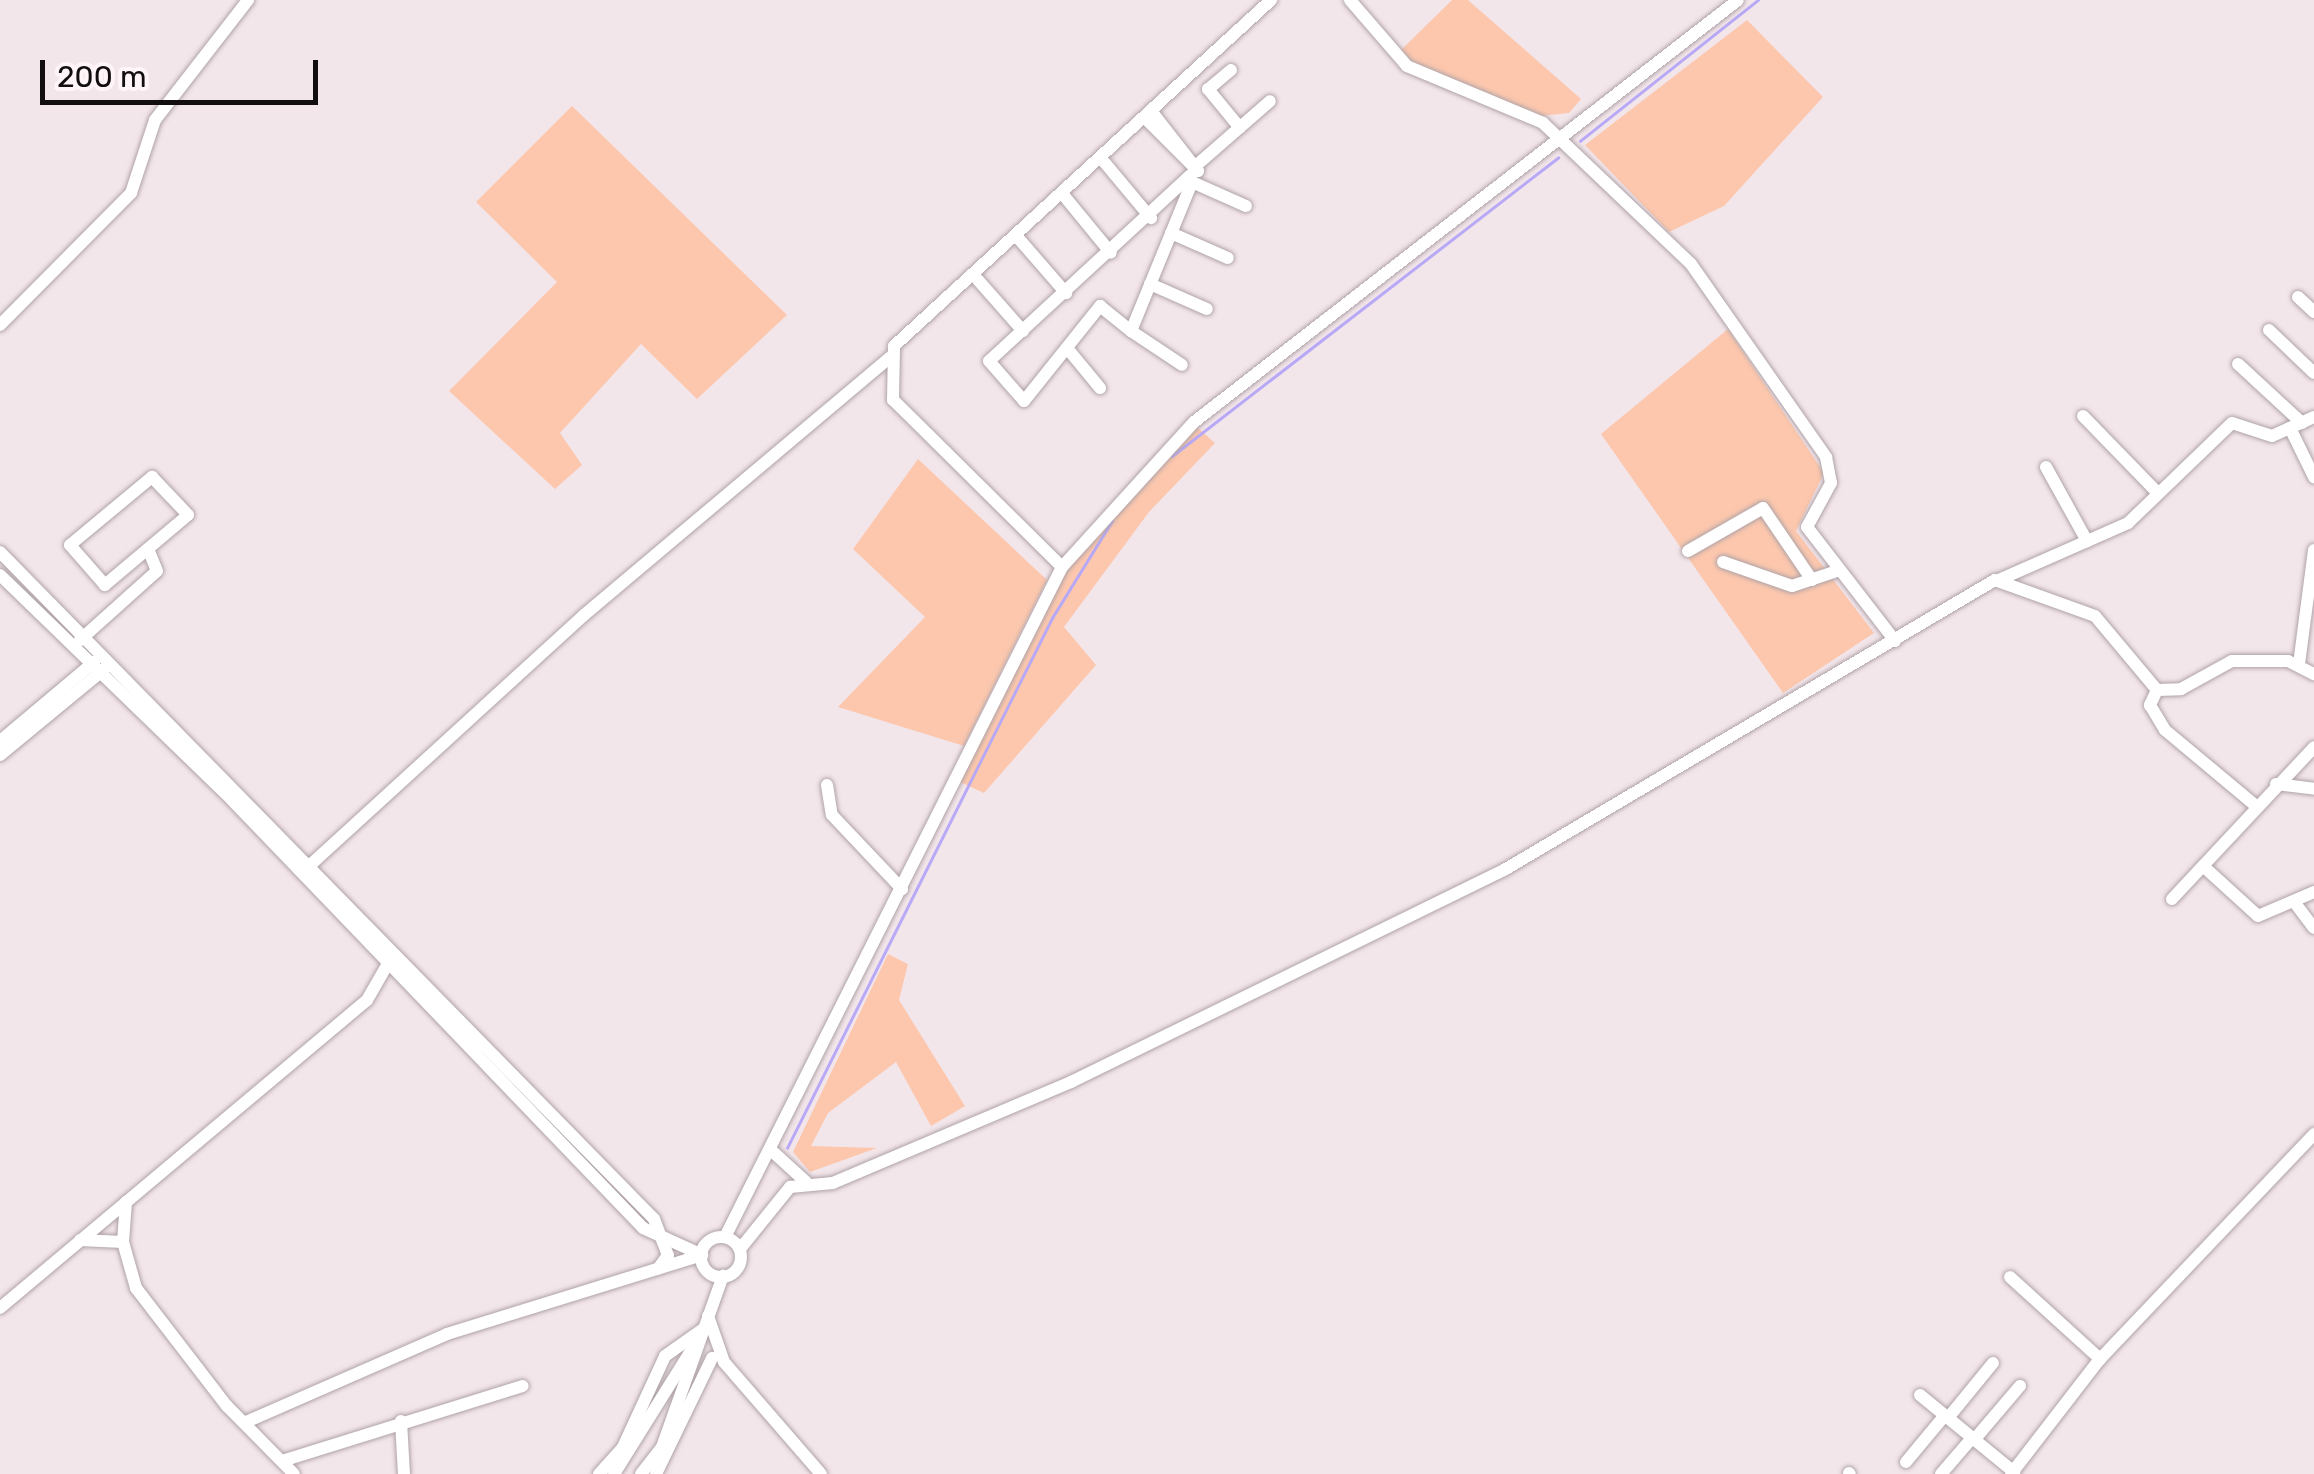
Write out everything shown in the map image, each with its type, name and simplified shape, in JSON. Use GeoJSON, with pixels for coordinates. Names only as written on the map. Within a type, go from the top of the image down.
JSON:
{"type":"FeatureCollection","features":[{"type":"Feature","properties":{"kind":"street"},"geometry":{"type":"LineString","coordinates":[[0,325],[131,193],[155,120],[248,0]]}},
{"type":"Feature","properties":{"kind":"street"},"geometry":{"type":"LineString","coordinates":[[308,867],[584,615],[890,358],[910,326],[1149,115],[1272,0]]}},
{"type":"Feature","properties":{"kind":"street"},"geometry":{"type":"LineString","coordinates":[[1350,0],[1407,66],[1558,138],[1691,264],[1826,457],[1831,483],[1806,521],[1837,572],[1895,641]]}},
{"type":"Feature","properties":{"kind":"street"},"geometry":{"type":"LineString","coordinates":[[246,1422],[447,1334],[702,1255],[725,1237],[781,1159],[902,890],[1062,567],[1194,422],[1738,0]]}},
{"type":"Feature","properties":{"kind":"street"},"geometry":{"type":"LineString","coordinates":[[1231,70],[1208,90],[1240,128]]}},
{"type":"Feature","properties":{"kind":"street"},"geometry":{"type":"LineString","coordinates":[[1182,364],[1100,306],[1024,401],[989,361],[1151,218],[1270,101]]}},
{"type":"Feature","properties":{"kind":"street"},"geometry":{"type":"LineString","coordinates":[[1149,115],[1195,172],[1246,206]]}},
{"type":"Feature","properties":{"kind":"street"},"geometry":{"type":"LineString","coordinates":[[1105,163],[1151,218]]}},
{"type":"Feature","properties":{"kind":"street"},"geometry":{"type":"LineString","coordinates":[[1130,330],[1195,172]]}},
{"type":"Feature","properties":{"kind":"street"},"geometry":{"type":"LineString","coordinates":[[1065,197],[1111,253]]}},
{"type":"Feature","properties":{"kind":"street"},"geometry":{"type":"LineString","coordinates":[[1171,233],[1228,258]]}},
{"type":"Feature","properties":{"kind":"street"},"geometry":{"type":"LineString","coordinates":[[1019,239],[1066,293]]}},
{"type":"Feature","properties":{"kind":"street"},"geometry":{"type":"LineString","coordinates":[[978,280],[1023,331]]}},
{"type":"Feature","properties":{"kind":"street"},"geometry":{"type":"LineString","coordinates":[[1150,284],[1207,308]]}},
{"type":"Feature","properties":{"kind":"street"},"geometry":{"type":"LineString","coordinates":[[2298,297],[2314,312]]}},
{"type":"Feature","properties":{"kind":"street"},"geometry":{"type":"LineString","coordinates":[[2269,330],[2314,373]]}},
{"type":"Feature","properties":{"kind":"street"},"geometry":{"type":"LineString","coordinates":[[1067,348],[1100,388]]}},
{"type":"Feature","properties":{"kind":"street"},"geometry":{"type":"LineString","coordinates":[[890,358],[893,400],[1062,567]]}},
{"type":"Feature","properties":{"kind":"street"},"geometry":{"type":"LineString","coordinates":[[2238,364],[2302,423],[2314,477]]}},
{"type":"Feature","properties":{"kind":"street"},"geometry":{"type":"LineString","coordinates":[[2083,416],[2158,492]]}},
{"type":"Feature","properties":{"kind":"street"},"geometry":{"type":"LineString","coordinates":[[641,1474],[698,1353],[722,1276],[738,1268],[740,1249],[784,1192],[806,1182],[833,1183],[1070,1082],[1504,870],[2001,579],[2128,523],[2232,422],[2272,436],[2302,423]]}},
{"type":"Feature","properties":{"kind":"street"},"geometry":{"type":"LineString","coordinates":[[2046,467],[2086,541]]}},
{"type":"Feature","properties":{"kind":"street"},"geometry":{"type":"LineString","coordinates":[[152,477],[188,515],[148,548],[105,586],[70,545],[152,477]]}},
{"type":"Feature","properties":{"kind":"street"},"geometry":{"type":"LineString","coordinates":[[1688,551],[1763,508],[1812,580]]}},
{"type":"Feature","properties":{"kind":"street"},"geometry":{"type":"LineString","coordinates":[[79,640],[157,571],[148,548]]}},
{"type":"Feature","properties":{"kind":"street"},"geometry":{"type":"LineString","coordinates":[[2299,664],[2314,550]]}},
{"type":"Feature","properties":{"kind":"street"},"geometry":{"type":"LineString","coordinates":[[0,552],[100,665],[390,960],[643,1228],[702,1255],[722,1276]]}},
{"type":"Feature","properties":{"kind":"street"},"geometry":{"type":"LineString","coordinates":[[1722,562],[1788,586],[1837,572]]}},
{"type":"Feature","properties":{"kind":"street"},"geometry":{"type":"LineString","coordinates":[[0,575],[79,640]]}},
{"type":"Feature","properties":{"kind":"street"},"geometry":{"type":"LineString","coordinates":[[2001,579],[2095,616],[2156,690]]}},
{"type":"Feature","properties":{"kind":"street"},"geometry":{"type":"LineString","coordinates":[[2156,690],[2180,690],[2232,661],[2299,664],[2314,674]]}},
{"type":"Feature","properties":{"kind":"street"},"geometry":{"type":"LineString","coordinates":[[100,665],[308,867],[390,960]]}},
{"type":"Feature","properties":{"kind":"street"},"geometry":{"type":"LineString","coordinates":[[0,740],[100,665]]}},
{"type":"Feature","properties":{"kind":"street"},"geometry":{"type":"LineString","coordinates":[[0,756],[100,665]]}},
{"type":"Feature","properties":{"kind":"street"},"geometry":{"type":"LineString","coordinates":[[2156,690],[2150,706],[2164,730],[2257,807]]}},
{"type":"Feature","properties":{"kind":"street"},"geometry":{"type":"LineString","coordinates":[[2172,899],[2314,747]]}},
{"type":"Feature","properties":{"kind":"street"},"geometry":{"type":"LineString","coordinates":[[2276,784],[2314,789]]}},
{"type":"Feature","properties":{"kind":"street"},"geometry":{"type":"LineString","coordinates":[[827,785],[832,815],[902,890]]}},
{"type":"Feature","properties":{"kind":"street"},"geometry":{"type":"LineString","coordinates":[[2203,866],[2254,915],[2295,903],[2314,892]]}},
{"type":"Feature","properties":{"kind":"street"},"geometry":{"type":"LineString","coordinates":[[2295,903],[2314,928]]}},
{"type":"Feature","properties":{"kind":"street"},"geometry":{"type":"LineString","coordinates":[[0,1308],[368,1000],[390,960]]}},
{"type":"Feature","properties":{"kind":"street"},"geometry":{"type":"LineString","coordinates":[[1920,1395],[2012,1473],[2100,1358],[2314,1134]]}},
{"type":"Feature","properties":{"kind":"street"},"geometry":{"type":"LineString","coordinates":[[781,1159],[806,1182]]}},
{"type":"Feature","properties":{"kind":"street"},"geometry":{"type":"LineString","coordinates":[[126,1202],[122,1242],[158,1322],[294,1474]]}},
{"type":"Feature","properties":{"kind":"street"},"geometry":{"type":"LineString","coordinates":[[658,1269],[668,1255],[660,1234]]}},
{"type":"Feature","properties":{"kind":"street"},"geometry":{"type":"LineString","coordinates":[[725,1237],[740,1249]]}},
{"type":"Feature","properties":{"kind":"street"},"geometry":{"type":"LineString","coordinates":[[80,1240],[122,1242]]}},
{"type":"Feature","properties":{"kind":"street"},"geometry":{"type":"LineString","coordinates":[[2010,1278],[2100,1358]]}},
{"type":"Feature","properties":{"kind":"street"},"geometry":{"type":"LineString","coordinates":[[704,1327],[718,1360],[821,1474]]}},
{"type":"Feature","properties":{"kind":"street"},"geometry":{"type":"LineString","coordinates":[[599,1474],[624,1447],[666,1356],[704,1327]]}},
{"type":"Feature","properties":{"kind":"street"},"geometry":{"type":"LineString","coordinates":[[614,1474],[704,1327]]}},
{"type":"Feature","properties":{"kind":"street"},"geometry":{"type":"LineString","coordinates":[[698,1353],[718,1360]]}},
{"type":"Feature","properties":{"kind":"street"},"geometry":{"type":"LineString","coordinates":[[656,1474],[718,1360]]}},
{"type":"Feature","properties":{"kind":"street"},"geometry":{"type":"LineString","coordinates":[[1906,1462],[1993,1363]]}},
{"type":"Feature","properties":{"kind":"street"},"geometry":{"type":"LineString","coordinates":[[282,1460],[522,1386]]}},
{"type":"Feature","properties":{"kind":"street"},"geometry":{"type":"LineString","coordinates":[[1941,1474],[2020,1386]]}},
{"type":"Feature","properties":{"kind":"street"},"geometry":{"type":"LineString","coordinates":[[402,1421],[404,1474]]}},
{"type":"Feature","properties":{"kind":"shaded area"},"geometry":{"type":"Polygon","coordinates":[[[1452,0],[1468,0],[1581,99],[1569,113],[1540,116],[1413,63],[1401,50],[1452,0]]]}},
{"type":"Feature","properties":{"kind":"shaded area"},"geometry":{"type":"Polygon","coordinates":[[[1747,20],[1823,97],[1724,206],[1669,232],[1585,145],[1747,20]]]}},
{"type":"Feature","properties":{"kind":"shaded area"},"geometry":{"type":"Polygon","coordinates":[[[572,106],[787,315],[697,399],[641,344],[560,433],[582,465],[555,489],[449,391],[557,282],[476,202],[572,106]]]}},
{"type":"Feature","properties":{"kind":"shaded area"},"geometry":{"type":"Polygon","coordinates":[[[1728,329],[1824,473],[1796,531],[1874,633],[1783,693],[1601,434],[1728,329]]]}},
{"type":"Feature","properties":{"kind":"shaded area"},"geometry":{"type":"Polygon","coordinates":[[[1197,427],[1215,443],[1149,512],[1064,627],[1096,665],[984,793],[960,782],[1065,570],[1197,427]]]}},
{"type":"Feature","properties":{"kind":"shaded area"},"geometry":{"type":"Polygon","coordinates":[[[918,459],[1047,580],[964,746],[838,707],[925,617],[853,549],[918,459]]]}},
{"type":"Feature","properties":{"kind":"shaded area"},"geometry":{"type":"Polygon","coordinates":[[[888,954],[908,964],[899,1000],[965,1106],[931,1126],[896,1062],[828,1113],[811,1146],[877,1148],[810,1172],[793,1152],[888,954]]]}},
{"type":"Feature","properties":{"kind":"waterway"},"geometry":{"type":"LineString","coordinates":[[1580,141],[1758,0]]}},
{"type":"Feature","properties":{"kind":"waterway"},"geometry":{"type":"LineString","coordinates":[[1172,456],[1558,158]]}},
{"type":"Feature","properties":{"kind":"waterway"},"geometry":{"type":"LineString","coordinates":[[787,1148],[1052,618],[1112,521]]}}]}
